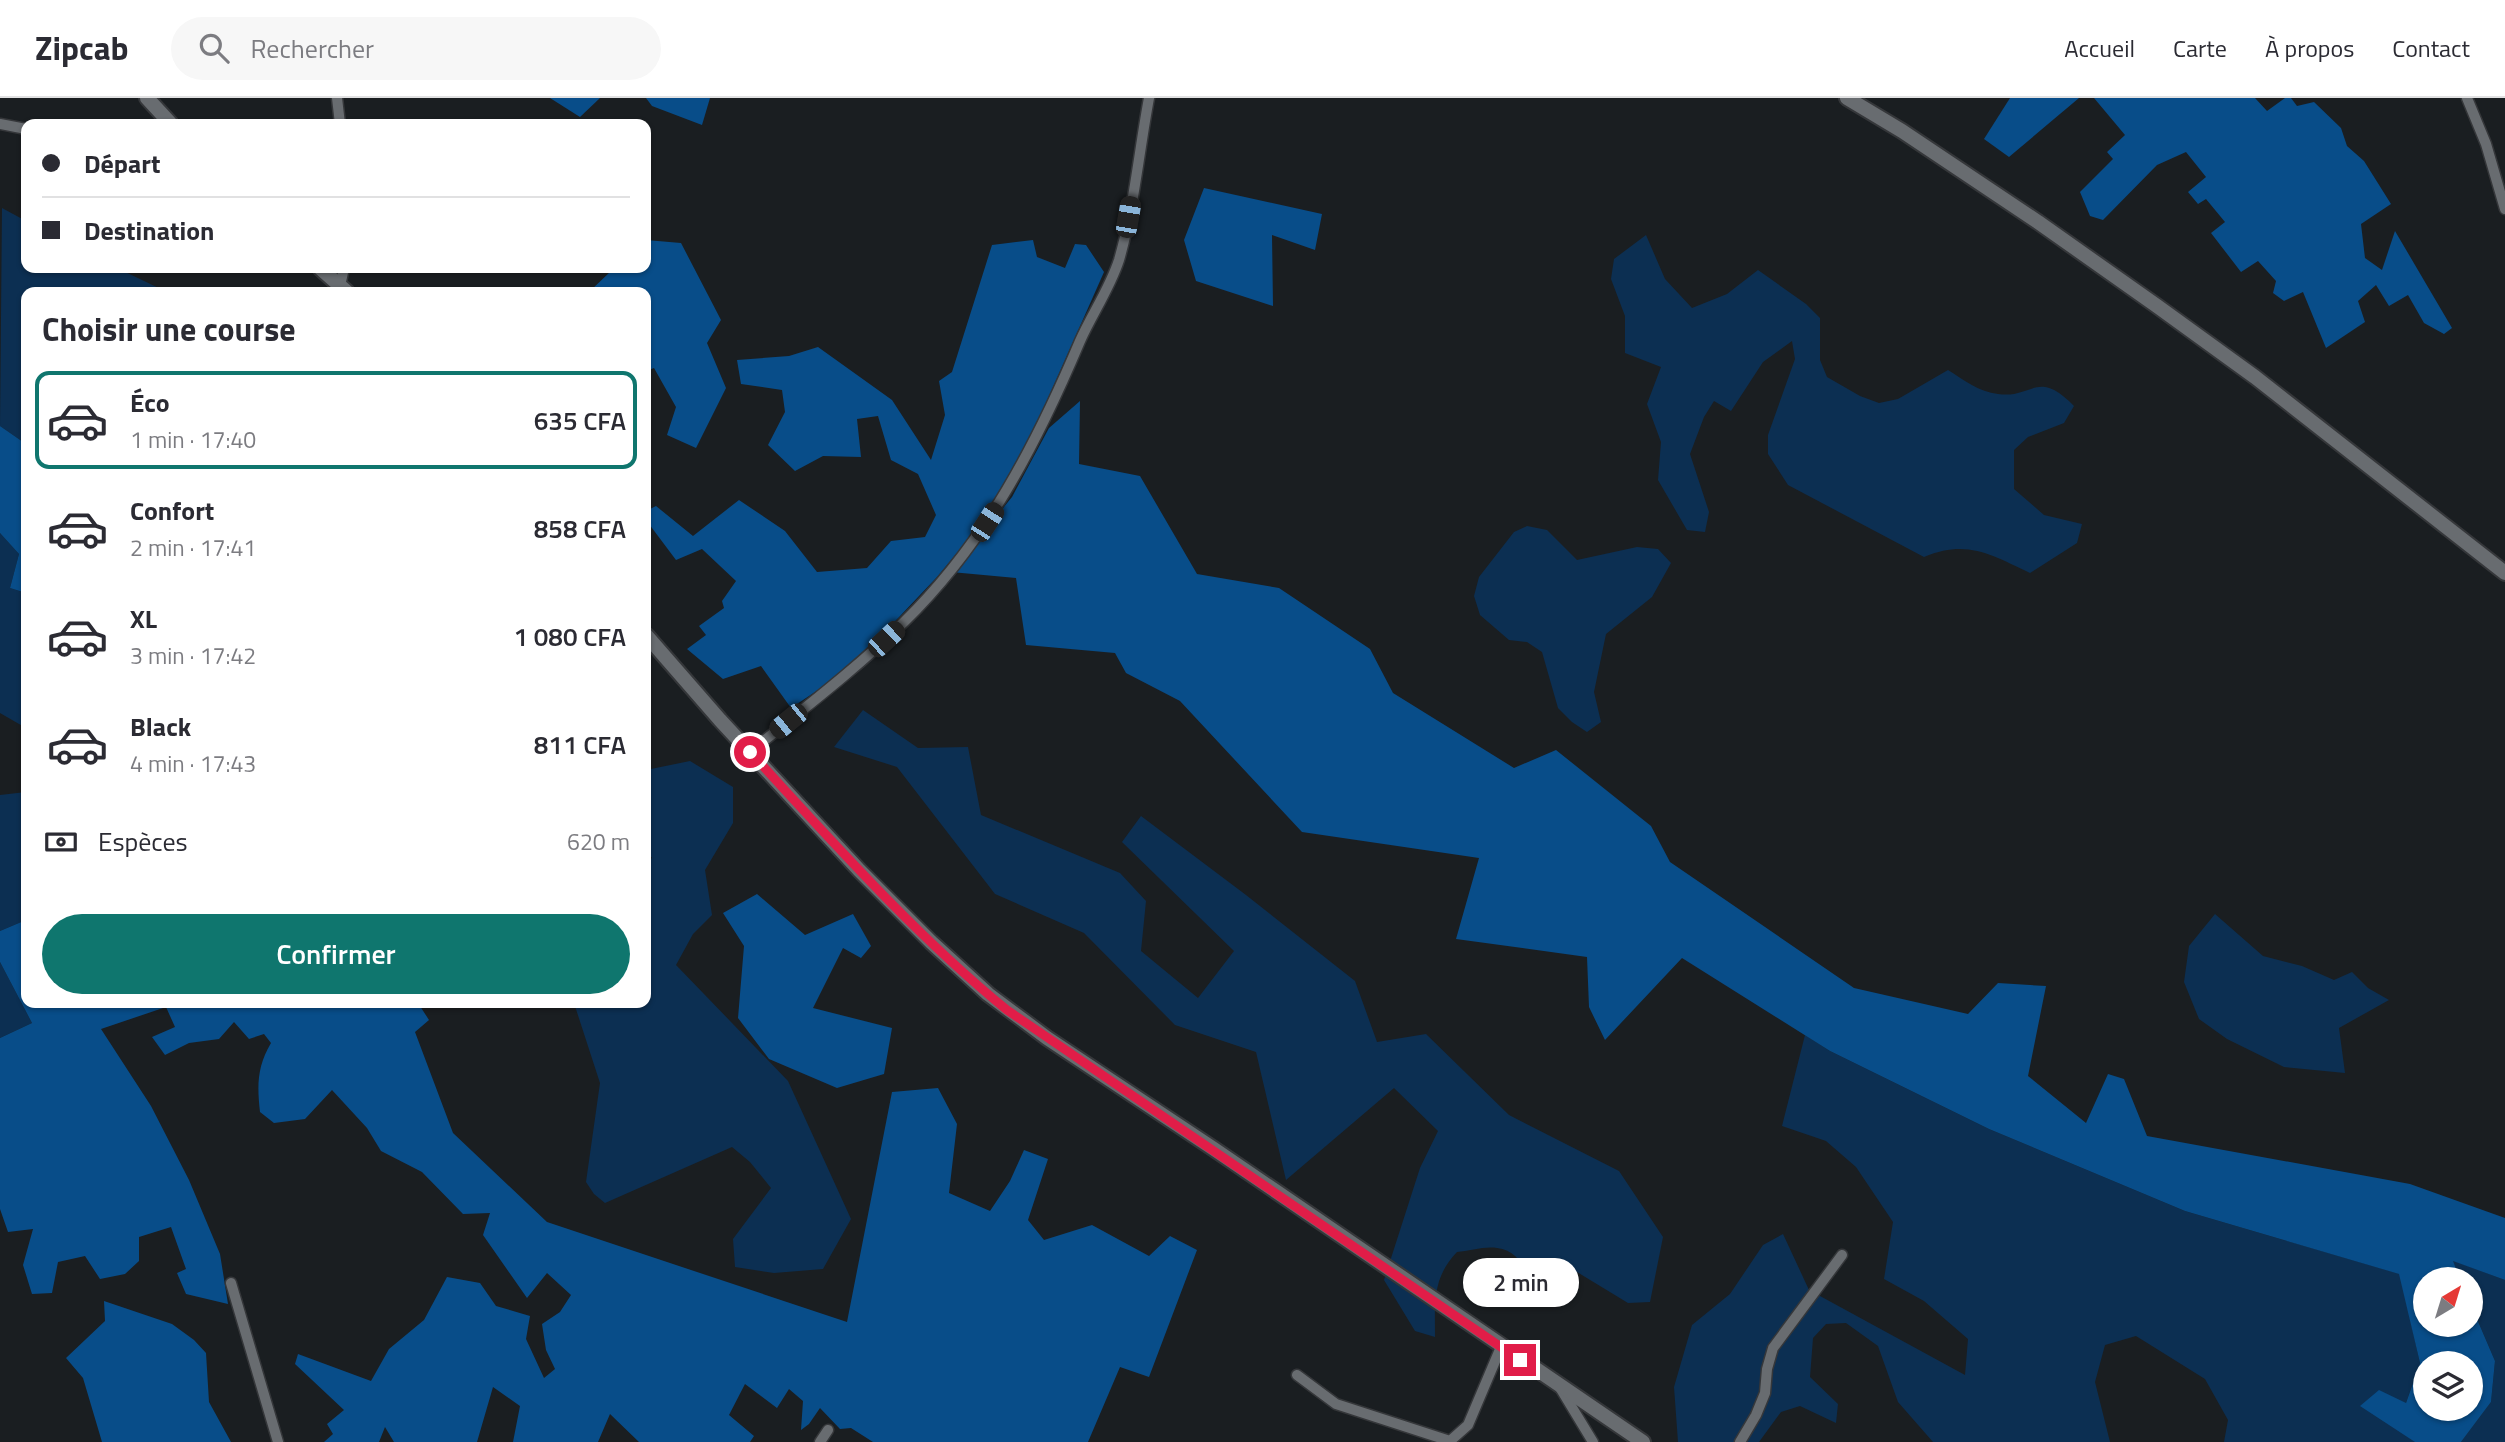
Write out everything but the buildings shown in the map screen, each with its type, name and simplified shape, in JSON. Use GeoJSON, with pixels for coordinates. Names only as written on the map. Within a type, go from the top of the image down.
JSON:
{"type":"FeatureCollection","features":[{"type":"Feature","properties":{"kind":"street"},"geometry":{"type":"LineString","coordinates":[[147,98],[167,119]]}},
{"type":"Feature","properties":{"kind":"street"},"geometry":{"type":"LineString","coordinates":[[337,98],[339,119]]}},
{"type":"Feature","properties":{"kind":"street"},"geometry":{"type":"LineString","coordinates":[[750,752],[865,658],[906,620],[948,573],[1009,489],[1043,426],[1087,326],[1115,271],[1124,241],[1149,98]]}},
{"type":"Feature","properties":{"kind":"street"},"geometry":{"type":"LineString","coordinates":[[1847,98],[2038,222],[2157,306],[2255,377],[2505,573]]}},
{"type":"Feature","properties":{"kind":"street"},"geometry":{"type":"LineString","coordinates":[[2467,98],[2486,145],[2505,209]]}},
{"type":"Feature","properties":{"kind":"street"},"geometry":{"type":"LineString","coordinates":[[0,124],[21,128]]}},
{"type":"Feature","properties":{"kind":"street"},"geometry":{"type":"LineString","coordinates":[[325,273],[341,287]]}},
{"type":"Feature","properties":{"kind":"street"},"geometry":{"type":"LineString","coordinates":[[651,641],[750,752],[898,910],[1007,1010],[1643,1442]]}},
{"type":"Feature","properties":{"kind":"street"},"geometry":{"type":"LineString","coordinates":[[1740,1442],[1765,1393],[1773,1348],[1842,1255]]}},
{"type":"Feature","properties":{"kind":"street"},"geometry":{"type":"LineString","coordinates":[[231,1283],[278,1442]]}},
{"type":"Feature","properties":{"kind":"street"},"geometry":{"type":"LineString","coordinates":[[1297,1375],[1336,1404],[1450,1441],[1468,1425],[1502,1347]]}},
{"type":"Feature","properties":{"kind":"street"},"geometry":{"type":"LineString","coordinates":[[1558,1386],[1593,1442]]}},
{"type":"Feature","properties":{"kind":"street"},"geometry":{"type":"LineString","coordinates":[[820,1442],[828,1430]]}},
{"type":"Feature","properties":{"kind":"shaded area"},"geometry":{"type":"Polygon","coordinates":[[[550,98],[600,98],[580,117],[550,98]]]}},
{"type":"Feature","properties":{"kind":"shaded area"},"geometry":{"type":"Polygon","coordinates":[[[646,98],[710,98],[702,125],[652,106],[646,98]]]}},
{"type":"Feature","properties":{"kind":"shaded area"},"geometry":{"type":"Polygon","coordinates":[[[2010,98],[2079,98],[2009,157],[1984,139],[2010,98]]]}},
{"type":"Feature","properties":{"kind":"shaded area"},"geometry":{"type":"Polygon","coordinates":[[[2094,98],[2255,98],[2267,111],[2285,98],[2291,98],[2297,106],[2314,102],[2341,128],[2347,146],[2364,161],[2391,204],[2361,224],[2365,258],[2382,270],[2395,231],[2452,328],[2444,334],[2424,323],[2408,295],[2389,306],[2376,285],[2358,301],[2365,322],[2326,348],[2303,292],[2284,301],[2273,293],[2276,281],[2258,261],[2241,272],[2211,233],[2225,222],[2206,199],[2198,204],[2188,192],[2206,177],[2186,152],[2157,165],[2103,220],[2090,216],[2080,192],[2113,159],[2107,152],[2125,135],[2094,98]]]}},
{"type":"Feature","properties":{"kind":"shaded area"},"geometry":{"type":"Polygon","coordinates":[[[1204,188],[1322,214],[1315,250],[1272,235],[1273,306],[1196,281],[1184,240],[1204,188]]]}},
{"type":"Feature","properties":{"kind":"shaded area"},"geometry":{"type":"Polygon","coordinates":[[[2,208],[21,218],[21,273],[127,273],[157,287],[21,287],[21,441],[0,426],[2,208]]]}},
{"type":"Feature","properties":{"kind":"shaded area"},"geometry":{"type":"Polygon","coordinates":[[[1646,235],[1665,279],[1692,308],[1727,294],[1758,270],[1806,304],[1820,318],[1820,360],[1827,377],[1860,396],[1879,403],[1898,399],[1948,370],[1991,393],[2019,393],[2043,387],[2062,395],[2074,406],[2064,423],[2028,437],[2014,450],[2014,489],[2044,515],[2082,524],[2077,543],[2030,573],[1991,555],[1967,549],[1954,549],[1924,557],[1788,485],[1768,454],[1768,435],[1795,359],[1792,341],[1763,362],[1731,411],[1714,401],[1704,417],[1690,454],[1709,512],[1705,532],[1687,530],[1658,480],[1661,442],[1647,404],[1661,367],[1625,353],[1625,316],[1611,279],[1614,259],[1646,235]]]}},
{"type":"Feature","properties":{"kind":"shaded area"},"geometry":{"type":"Polygon","coordinates":[[[651,240],[681,243],[721,320],[707,343],[726,388],[696,448],[667,435],[676,407],[654,368],[651,369],[651,287],[594,287],[609,273],[651,273],[651,240]]]}},
{"type":"Feature","properties":{"kind":"shaded area"},"geometry":{"type":"Polygon","coordinates":[[[1033,240],[1037,257],[1065,268],[1075,244],[1086,245],[1104,272],[1034,430],[981,524],[937,577],[883,634],[827,684],[791,708],[761,666],[723,679],[687,649],[706,635],[699,626],[724,608],[722,601],[736,581],[702,549],[676,560],[651,527],[651,508],[656,506],[693,536],[739,500],[785,531],[817,572],[867,568],[891,541],[925,537],[936,515],[918,474],[891,460],[878,416],[857,419],[861,457],[823,456],[795,471],[768,445],[785,412],[782,390],[741,384],[737,360],[789,356],[818,347],[892,400],[931,460],[945,415],[939,381],[952,372],[992,245],[1033,240]]]}},
{"type":"Feature","properties":{"kind":"shaded area"},"geometry":{"type":"Polygon","coordinates":[[[1080,401],[1079,464],[1140,476],[1197,574],[1279,588],[1370,649],[1393,693],[1514,768],[1556,750],[1651,826],[1670,862],[1854,988],[1968,1014],[1998,983],[2046,986],[2028,1076],[2086,1123],[2108,1074],[2124,1079],[2147,1136],[2410,1184],[2505,1218],[2505,1280],[2483,1272],[2483,1267],[2469,1267],[2453,1261],[2455,1267],[2413,1267],[2413,1333],[2399,1274],[2185,1211],[1989,1129],[1830,1051],[1682,958],[1605,1040],[1589,1007],[1587,957],[1456,939],[1479,858],[1302,832],[1180,701],[1126,673],[1115,653],[1026,645],[1016,578],[951,572],[1012,497],[1049,428],[1080,401]]]}},
{"type":"Feature","properties":{"kind":"shaded area"},"geometry":{"type":"Polygon","coordinates":[[[0,426],[21,441],[21,591],[10,588],[19,554],[0,533],[0,426]]]}},
{"type":"Feature","properties":{"kind":"shaded area"},"geometry":{"type":"Polygon","coordinates":[[[1527,526],[1547,530],[1577,560],[1637,547],[1658,549],[1671,563],[1652,597],[1606,634],[1594,692],[1601,722],[1587,732],[1558,708],[1542,652],[1527,642],[1509,640],[1480,615],[1474,596],[1479,577],[1514,532],[1527,526]]]}},
{"type":"Feature","properties":{"kind":"shaded area"},"geometry":{"type":"Polygon","coordinates":[[[0,533],[19,554],[10,588],[21,591],[21,725],[0,713],[0,533]]]}},
{"type":"Feature","properties":{"kind":"shaded area"},"geometry":{"type":"Polygon","coordinates":[[[863,710],[918,748],[968,747],[981,815],[1120,873],[1146,901],[1141,951],[1198,998],[1234,951],[1122,842],[1141,816],[1355,981],[1377,1042],[1426,1034],[1509,1115],[1619,1171],[1663,1237],[1650,1302],[1628,1303],[1577,1272],[1550,1299],[1531,1294],[1526,1271],[1518,1259],[1505,1250],[1482,1248],[1457,1252],[1443,1271],[1437,1292],[1435,1337],[1415,1331],[1384,1280],[1420,1168],[1438,1131],[1394,1088],[1286,1180],[1256,1052],[1175,1025],[1084,933],[995,894],[897,767],[834,747],[863,710]]]}},
{"type":"Feature","properties":{"kind":"shaded area"},"geometry":{"type":"Polygon","coordinates":[[[690,761],[733,787],[733,823],[705,870],[712,915],[693,934],[676,965],[788,1081],[851,1219],[823,1269],[774,1273],[735,1267],[733,1239],[771,1188],[750,1162],[732,1147],[605,1203],[594,1194],[586,1182],[600,1083],[576,1008],[651,1008],[651,769],[690,761]]]}},
{"type":"Feature","properties":{"kind":"shaded area"},"geometry":{"type":"Polygon","coordinates":[[[21,793],[21,922],[0,931],[0,795],[21,793]]]}},
{"type":"Feature","properties":{"kind":"shaded area"},"geometry":{"type":"Polygon","coordinates":[[[757,894],[805,935],[853,914],[871,946],[861,958],[843,948],[813,1008],[892,1028],[884,1074],[837,1088],[769,1059],[738,1018],[744,946],[723,913],[757,894]]]}},
{"type":"Feature","properties":{"kind":"shaded area"},"geometry":{"type":"Polygon","coordinates":[[[2215,914],[2263,956],[2302,966],[2334,980],[2352,972],[2368,988],[2389,1000],[2339,1028],[2345,1073],[2284,1067],[2227,1039],[2199,1019],[2184,982],[2189,946],[2215,914]]]}},
{"type":"Feature","properties":{"kind":"shaded area"},"geometry":{"type":"Polygon","coordinates":[[[21,922],[21,1002],[0,962],[0,931],[21,922]]]}},
{"type":"Feature","properties":{"kind":"shaded area"},"geometry":{"type":"Polygon","coordinates":[[[0,962],[21,1002],[21,1008],[24,1008],[32,1023],[0,1038],[0,962]]]}},
{"type":"Feature","properties":{"kind":"shaded area"},"geometry":{"type":"Polygon","coordinates":[[[24,1008],[163,1008],[101,1029],[151,1106],[189,1180],[220,1254],[228,1304],[186,1294],[177,1273],[186,1269],[171,1227],[139,1237],[139,1261],[125,1274],[100,1279],[85,1256],[58,1262],[52,1293],[32,1294],[23,1265],[33,1229],[8,1232],[0,1209],[0,1038],[32,1023],[24,1008]]]}},
{"type":"Feature","properties":{"kind":"shaded area"},"geometry":{"type":"Polygon","coordinates":[[[166,1008],[421,1008],[429,1020],[415,1032],[453,1133],[547,1222],[847,1322],[892,1092],[938,1088],[957,1124],[949,1193],[990,1211],[1010,1181],[1024,1150],[1048,1159],[1028,1220],[1044,1240],[1092,1225],[1149,1256],[1170,1236],[1197,1250],[1149,1377],[1120,1367],[1088,1442],[873,1442],[851,1428],[840,1429],[820,1408],[809,1424],[801,1430],[803,1401],[789,1389],[777,1408],[745,1384],[729,1415],[754,1436],[750,1442],[639,1442],[610,1414],[598,1442],[513,1442],[520,1406],[493,1387],[477,1442],[394,1442],[385,1427],[379,1442],[324,1442],[333,1434],[327,1424],[344,1410],[295,1364],[298,1354],[371,1381],[389,1349],[424,1320],[447,1277],[480,1283],[496,1306],[530,1316],[526,1339],[544,1378],[555,1369],[546,1350],[542,1324],[560,1312],[571,1295],[547,1273],[527,1298],[483,1235],[490,1213],[463,1214],[422,1172],[381,1151],[367,1128],[332,1090],[305,1119],[274,1123],[260,1112],[259,1076],[271,1043],[264,1034],[249,1039],[234,1022],[219,1039],[189,1043],[165,1055],[152,1037],[175,1027],[166,1008]]]}},
{"type":"Feature","properties":{"kind":"shaded area"},"geometry":{"type":"Polygon","coordinates":[[[1805,1035],[1830,1051],[1989,1129],[2185,1211],[2400,1274],[2417,1351],[2413,1351],[2413,1383],[2406,1403],[2415,1442],[2224,1442],[2228,1420],[2205,1379],[2136,1336],[2105,1345],[2095,1382],[2110,1442],[1933,1442],[1898,1402],[1878,1346],[1846,1323],[1826,1324],[1813,1338],[1810,1377],[1838,1404],[1836,1423],[1800,1406],[1781,1412],[1759,1442],[1678,1442],[1674,1387],[1692,1325],[1730,1294],[1763,1245],[1783,1234],[1809,1290],[1965,1375],[1968,1339],[1924,1301],[1884,1279],[1893,1222],[1856,1167],[1826,1141],[1782,1126],[1805,1035]]]}},
{"type":"Feature","properties":{"kind":"shaded area"},"geometry":{"type":"Polygon","coordinates":[[[2452,1260],[2471,1267],[2455,1267],[2452,1260]]]}},
{"type":"Feature","properties":{"kind":"shaded area"},"geometry":{"type":"Polygon","coordinates":[[[2483,1272],[2505,1280],[2505,1442],[2461,1442],[2477,1421],[2483,1421],[2483,1413],[2491,1402],[2495,1361],[2483,1333],[2483,1272]]]}},
{"type":"Feature","properties":{"kind":"shaded area"},"geometry":{"type":"Polygon","coordinates":[[[104,1301],[172,1324],[194,1340],[206,1353],[209,1402],[231,1442],[102,1442],[83,1378],[66,1358],[105,1321],[104,1301]]]}},
{"type":"Feature","properties":{"kind":"shaded area"},"geometry":{"type":"Polygon","coordinates":[[[2483,1333],[2495,1361],[2491,1402],[2483,1413],[2483,1351],[2417,1351],[2414,1337],[2483,1337],[2483,1333]]]}},
{"type":"Feature","properties":{"kind":"shaded area"},"geometry":{"type":"Polygon","coordinates":[[[2413,1383],[2413,1421],[2477,1421],[2461,1442],[2415,1442],[2360,1406],[2379,1390],[2406,1403],[2413,1383]]]}},
{"type":"Feature","properties":{"kind":"route"},"geometry":{"type":"LineString","coordinates":[[750,752],[898,910],[1007,1010],[1520,1360]]}}]}
